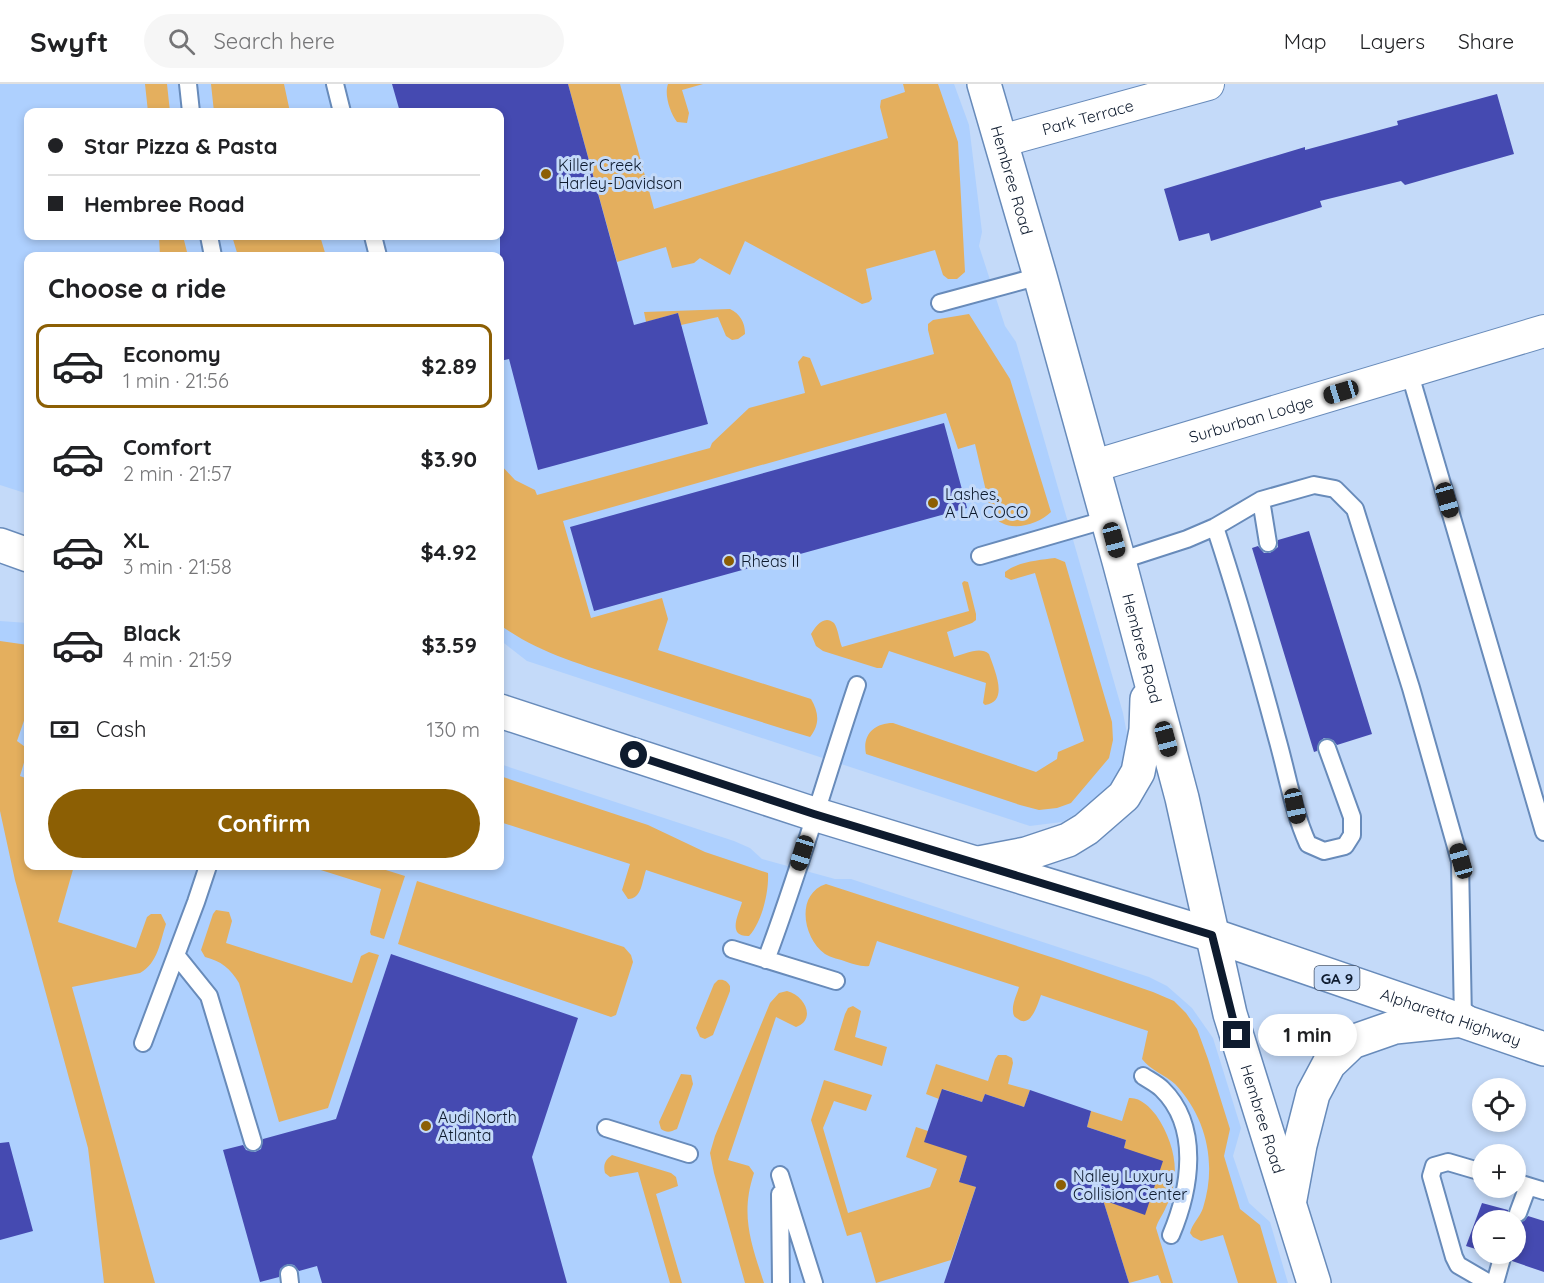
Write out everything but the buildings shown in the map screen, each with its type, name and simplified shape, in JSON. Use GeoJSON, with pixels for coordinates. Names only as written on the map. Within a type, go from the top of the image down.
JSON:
{"type":"FeatureCollection","features":[{"type":"Feature","properties":{"kind":"main road","name":"Hembree Road"},"geometry":{"type":"LineString","coordinates":[[984,84],[1094,466],[1182,798],[1230,1014],[1314,1283]]}},
{"type":"Feature","properties":{"kind":"main road"},"geometry":{"type":"LineString","coordinates":[[0,545],[24,554]]}},
{"type":"Feature","properties":{"kind":"main road"},"geometry":{"type":"LineString","coordinates":[[979,863],[1026,854],[1068,840],[1086,830],[1124,796],[1138,772],[1146,730],[1148,670]]}},
{"type":"Feature","properties":{"kind":"main road","name":"Alpharetta Highway"},"geometry":{"type":"LineString","coordinates":[[504,712],[814,814],[1212,935],[1544,1049]]}},
{"type":"Feature","properties":{"kind":"main road"},"geometry":{"type":"LineString","coordinates":[[1289,1204],[1300,1145],[1313,1094],[1329,1064],[1352,1042],[1395,1026],[1463,1020]]}},
{"type":"Feature","properties":{"kind":"street","name":"Park Terrace"},"geometry":{"type":"LineString","coordinates":[[1001,141],[1208,84]]}},
{"type":"Feature","properties":{"kind":"street","name":"Surburban Lodge"},"geometry":{"type":"LineString","coordinates":[[1094,466],[1544,331]]}},
{"type":"Feature","properties":{"kind":"lane"},"geometry":{"type":"LineString","coordinates":[[188,84],[191,108]]}},
{"type":"Feature","properties":{"kind":"lane"},"geometry":{"type":"LineString","coordinates":[[335,84],[341,108]]}},
{"type":"Feature","properties":{"kind":"lane"},"geometry":{"type":"LineString","coordinates":[[940,303],[1040,276]]}},
{"type":"Feature","properties":{"kind":"lane"},"geometry":{"type":"LineString","coordinates":[[1409,371],[1544,832]]}},
{"type":"Feature","properties":{"kind":"lane"},"geometry":{"type":"LineString","coordinates":[[1119,561],[1187,539],[1261,500],[1314,485],[1335,489],[1355,509],[1412,688],[1461,861],[1463,1020]]}},
{"type":"Feature","properties":{"kind":"lane"},"geometry":{"type":"LineString","coordinates":[[1261,500],[1268,543]]}},
{"type":"Feature","properties":{"kind":"lane"},"geometry":{"type":"LineString","coordinates":[[980,556],[1108,519]]}},
{"type":"Feature","properties":{"kind":"lane"},"geometry":{"type":"LineString","coordinates":[[1215,526],[1250,640],[1299,824],[1308,844],[1324,851],[1346,846],[1352,835],[1352,816],[1328,748]]}},
{"type":"Feature","properties":{"kind":"lane"},"geometry":{"type":"LineString","coordinates":[[766,960],[787,903],[857,685]]}},
{"type":"Feature","properties":{"kind":"lane"},"geometry":{"type":"LineString","coordinates":[[143,1043],[207,870]]}},
{"type":"Feature","properties":{"kind":"lane"},"geometry":{"type":"LineString","coordinates":[[732,949],[836,981]]}},
{"type":"Feature","properties":{"kind":"lane"},"geometry":{"type":"LineString","coordinates":[[176,955],[209,996],[253,1142]]}},
{"type":"Feature","properties":{"kind":"lane"},"geometry":{"type":"LineString","coordinates":[[1143,1076],[1162,1089],[1180,1114],[1188,1150],[1188,1180],[1181,1212],[1171,1234]]}},
{"type":"Feature","properties":{"kind":"lane"},"geometry":{"type":"LineString","coordinates":[[606,1128],[689,1154]]}},
{"type":"Feature","properties":{"kind":"lane"},"geometry":{"type":"LineString","coordinates":[[1472,1169],[1448,1162],[1434,1166],[1431,1176],[1458,1265],[1489,1283]]}},
{"type":"Feature","properties":{"kind":"lane"},"geometry":{"type":"LineString","coordinates":[[781,1283],[780,1175],[814,1283]]}},
{"type":"Feature","properties":{"kind":"lane"},"geometry":{"type":"LineString","coordinates":[[1519,1210],[1529,1186]]}},
{"type":"Feature","properties":{"kind":"lane"},"geometry":{"type":"LineString","coordinates":[[1495,1283],[1500,1264]]}},
{"type":"Feature","properties":{"kind":"shaded area"},"geometry":{"type":"Polygon","coordinates":[[[0,84],[954,84],[969,125],[982,232],[979,246],[1005,326],[1016,342],[1123,713],[1127,734],[1125,762],[1113,783],[1081,811],[1062,822],[1030,826],[527,661],[504,643],[504,252],[24,252],[24,493],[0,485],[0,84]]]}},
{"type":"Feature","properties":{"kind":"shaded area"},"geometry":{"type":"Polygon","coordinates":[[[145,84],[167,84],[170,108],[148,108],[145,84]]]}},
{"type":"Feature","properties":{"kind":"shaded area"},"geometry":{"type":"Polygon","coordinates":[[[211,84],[284,84],[289,108],[214,108],[211,84]]]}},
{"type":"Feature","properties":{"kind":"shaded area"},"geometry":{"type":"Polygon","coordinates":[[[568,84],[620,84],[654,209],[888,138],[880,107],[881,100],[905,92],[903,84],[938,84],[958,142],[965,272],[957,279],[948,279],[943,275],[935,250],[866,269],[872,299],[862,304],[745,241],[730,275],[700,258],[694,263],[672,268],[666,247],[617,262],[568,84]]]}},
{"type":"Feature","properties":{"kind":"shaded area"},"geometry":{"type":"Polygon","coordinates":[[[668,84],[703,84],[682,90],[689,113],[687,123],[677,122],[672,114],[667,98],[668,84]]]}},
{"type":"Feature","properties":{"kind":"shaded area"},"geometry":{"type":"Polygon","coordinates":[[[159,240],[184,240],[187,252],[160,252],[159,240]]]}},
{"type":"Feature","properties":{"kind":"shaded area"},"geometry":{"type":"Polygon","coordinates":[[[233,240],[321,240],[325,252],[237,252],[233,240]]]}},
{"type":"Feature","properties":{"kind":"shaded area"},"geometry":{"type":"Polygon","coordinates":[[[730,309],[737,313],[745,330],[745,334],[732,340],[726,336],[718,317],[681,325],[678,313],[646,322],[644,312],[730,309]]]}},
{"type":"Feature","properties":{"kind":"shaded area"},"geometry":{"type":"Polygon","coordinates":[[[969,314],[1010,379],[1051,512],[1041,519],[1021,526],[1008,525],[997,520],[989,504],[975,444],[958,449],[946,413],[563,521],[591,618],[662,598],[668,619],[658,650],[811,699],[817,718],[816,728],[810,737],[576,663],[530,643],[504,628],[504,468],[515,480],[535,490],[537,495],[710,448],[712,443],[749,408],[805,393],[798,362],[803,356],[810,358],[821,386],[934,354],[928,330],[928,324],[933,320],[969,314]]]}},
{"type":"Feature","properties":{"kind":"shaded area"},"geometry":{"type":"Polygon","coordinates":[[[1055,558],[1065,562],[1112,722],[1113,740],[1109,758],[1071,803],[1057,808],[1039,810],[866,754],[866,741],[871,731],[880,725],[893,723],[1036,772],[1057,759],[1058,752],[1084,741],[1035,573],[1011,580],[1005,577],[1005,572],[1016,566],[1055,558]]]}},
{"type":"Feature","properties":{"kind":"shaded area"},"geometry":{"type":"Polygon","coordinates":[[[968,582],[976,620],[947,632],[954,657],[977,651],[989,654],[997,676],[999,692],[993,703],[985,705],[983,703],[986,683],[889,651],[882,668],[877,668],[823,651],[816,646],[811,634],[820,623],[830,621],[835,625],[842,647],[969,611],[962,583],[968,582]]]}},
{"type":"Feature","properties":{"kind":"shaded area"},"geometry":{"type":"Polygon","coordinates":[[[0,621],[24,623],[24,870],[504,870],[504,765],[734,841],[750,848],[762,859],[835,879],[851,879],[1149,977],[1167,986],[1192,1008],[1213,1038],[1241,1128],[1233,1156],[1249,1203],[1270,1222],[1288,1283],[0,1283],[0,621]]]}},
{"type":"Feature","properties":{"kind":"shaded area"},"geometry":{"type":"Polygon","coordinates":[[[0,641],[24,644],[24,721],[17,741],[24,746],[24,762],[20,776],[24,778],[24,870],[73,870],[58,922],[136,948],[147,917],[151,914],[161,914],[166,924],[155,958],[146,969],[140,973],[72,987],[155,1283],[104,1283],[88,1148],[15,880],[0,811],[0,641]]]}},
{"type":"Feature","properties":{"kind":"shaded area"},"geometry":{"type":"Polygon","coordinates":[[[504,777],[648,825],[705,852],[768,873],[764,906],[758,923],[749,936],[742,935],[738,933],[736,924],[742,902],[646,870],[639,893],[628,899],[622,890],[630,864],[504,823],[504,777]]]}},
{"type":"Feature","properties":{"kind":"shaded area"},"geometry":{"type":"Polygon","coordinates":[[[321,870],[386,870],[405,876],[384,939],[371,935],[370,932],[381,889],[321,870]]]}},
{"type":"Feature","properties":{"kind":"shaded area"},"geometry":{"type":"Polygon","coordinates":[[[417,881],[624,947],[631,955],[633,962],[616,1015],[611,1017],[398,944],[417,881]]]}},
{"type":"Feature","properties":{"kind":"shaded area"},"geometry":{"type":"Polygon","coordinates":[[[826,884],[1060,960],[1174,1001],[1197,1029],[1208,1059],[1230,1129],[1224,1156],[1240,1209],[1260,1225],[1277,1283],[1238,1283],[1223,1235],[1201,1241],[1190,1233],[1202,1211],[1207,1191],[1209,1158],[1206,1142],[1202,1127],[1186,1097],[1175,1084],[1142,1059],[1148,1031],[1041,995],[1033,1014],[1027,1021],[1023,1021],[1014,1016],[1013,1012],[1019,987],[877,941],[869,966],[858,965],[827,955],[817,947],[812,938],[807,928],[806,917],[806,907],[810,897],[816,889],[826,884]]]}},
{"type":"Feature","properties":{"kind":"shaded area"},"geometry":{"type":"Polygon","coordinates":[[[216,910],[229,912],[232,921],[226,943],[352,983],[361,956],[369,952],[379,955],[328,1108],[279,1122],[239,983],[229,969],[205,957],[201,950],[216,910]]]}},
{"type":"Feature","properties":{"kind":"shaded area"},"geometry":{"type":"Polygon","coordinates":[[[718,980],[726,982],[730,986],[730,991],[713,1035],[705,1039],[700,1037],[696,1028],[714,984],[718,980]]]}},
{"type":"Feature","properties":{"kind":"shaded area"},"geometry":{"type":"Polygon","coordinates":[[[787,991],[803,1003],[806,1008],[806,1019],[796,1027],[776,1017],[728,1160],[749,1166],[754,1173],[748,1202],[749,1229],[764,1283],[745,1283],[710,1153],[770,1003],[779,993],[787,991]]]}},
{"type":"Feature","properties":{"kind":"shaded area"},"geometry":{"type":"Polygon","coordinates":[[[853,1006],[861,1011],[855,1037],[887,1047],[882,1066],[834,1050],[845,1014],[848,1008],[853,1006]]]}},
{"type":"Feature","properties":{"kind":"shaded area"},"geometry":{"type":"Polygon","coordinates":[[[998,1055],[1012,1058],[1008,1084],[1030,1090],[1024,1107],[985,1094],[982,1102],[943,1089],[939,1099],[926,1094],[936,1064],[988,1081],[998,1055]]]}},
{"type":"Feature","properties":{"kind":"shaded area"},"geometry":{"type":"Polygon","coordinates":[[[681,1074],[691,1075],[693,1084],[677,1129],[665,1131],[661,1129],[659,1122],[681,1074]]]}},
{"type":"Feature","properties":{"kind":"shaded area"},"geometry":{"type":"Polygon","coordinates":[[[824,1080],[872,1095],[866,1111],[834,1101],[823,1128],[848,1213],[930,1187],[937,1169],[906,1157],[916,1127],[928,1131],[976,1159],[966,1160],[959,1181],[976,1187],[951,1260],[876,1283],[861,1232],[847,1236],[811,1120],[824,1080]]]}},
{"type":"Feature","properties":{"kind":"shaded area"},"geometry":{"type":"Polygon","coordinates":[[[1129,1098],[1141,1101],[1154,1112],[1172,1148],[1174,1183],[1156,1228],[1173,1283],[1161,1283],[1158,1275],[1129,1283],[1103,1200],[1145,1214],[1124,1148],[1126,1140],[1087,1127],[1091,1111],[1122,1121],[1129,1098]]]}},
{"type":"Feature","properties":{"kind":"shaded area"},"geometry":{"type":"Polygon","coordinates":[[[612,1155],[671,1173],[676,1177],[678,1186],[656,1194],[682,1283],[670,1283],[638,1172],[610,1177],[605,1173],[605,1163],[612,1155]]]}},
{"type":"Feature","properties":{"kind":"place","name":"Killer Creek Harley-Davidson"},"geometry":{"type":"Point","coordinates":[546,174]}},
{"type":"Feature","properties":{"kind":"place","name":"Lashes, A LA COCO"},"geometry":{"type":"Point","coordinates":[933,503]}},
{"type":"Feature","properties":{"kind":"place","name":"Rheas II"},"geometry":{"type":"Point","coordinates":[729,561]}},
{"type":"Feature","properties":{"kind":"place","name":"Audi North Atlanta"},"geometry":{"type":"Point","coordinates":[426,1126]}},
{"type":"Feature","properties":{"kind":"place","name":"Nalley Luxury Collision Center"},"geometry":{"type":"Point","coordinates":[1061,1185]}},
{"type":"Feature","properties":{"kind":"route"},"geometry":{"type":"LineString","coordinates":[[634,755],[814,814],[1212,935],[1237,1035]]}}]}
